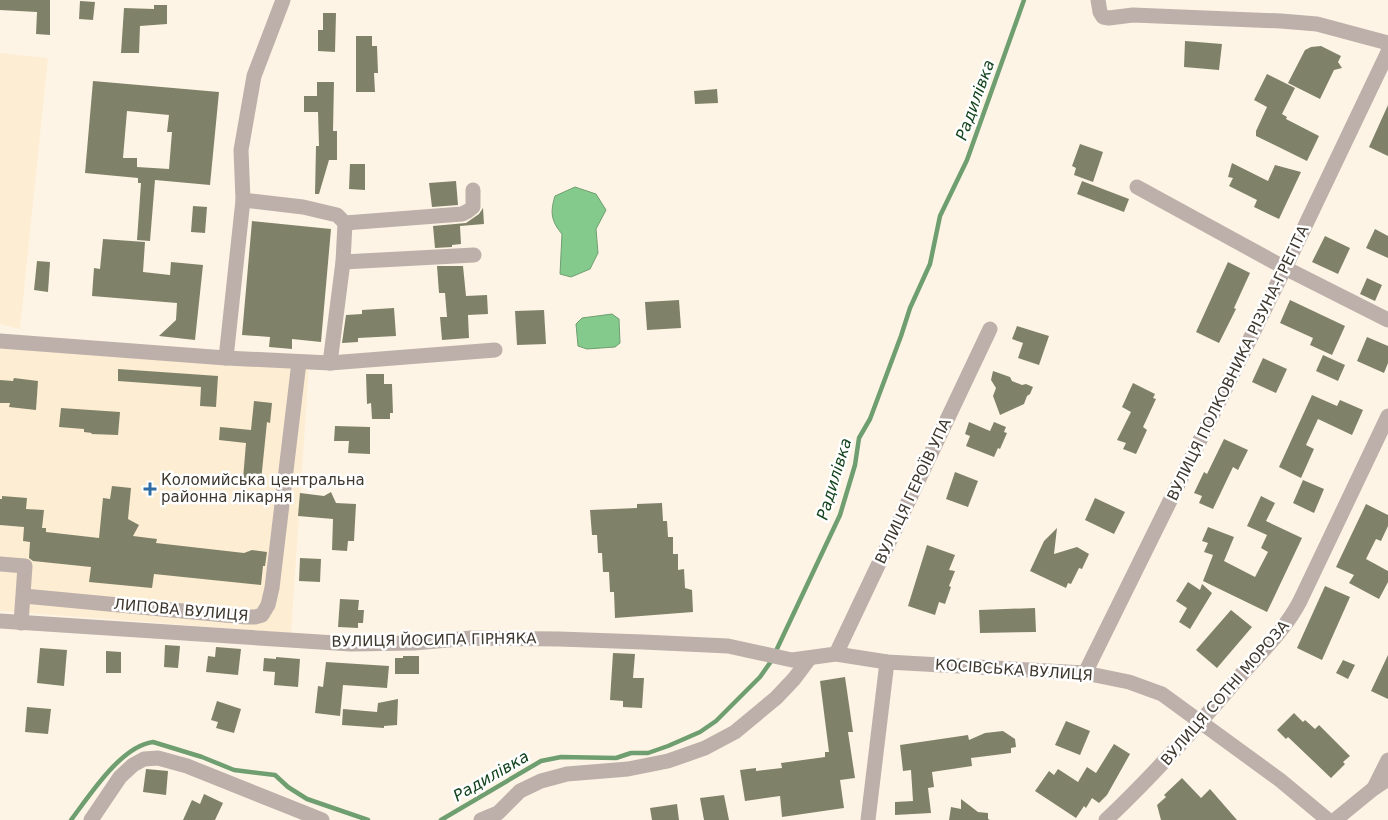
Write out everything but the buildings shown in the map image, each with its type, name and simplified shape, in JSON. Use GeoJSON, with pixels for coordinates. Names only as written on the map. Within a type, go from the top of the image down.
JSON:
{"type":"FeatureCollection","features":[{"type":"Feature","properties":{"kind":"street"},"geometry":{"type":"LineString","coordinates":[[226,358],[243,200],[241,150],[254,76],[283,0]]}},
{"type":"Feature","properties":{"kind":"street"},"geometry":{"type":"LineString","coordinates":[[1098,0],[1100,12],[1104,17],[1109,18],[1133,15],[1317,24],[1388,43]]}},
{"type":"Feature","properties":{"kind":"street","name":"ВУЛИЦЯ ПОЛКОВНИКА РІЗУНА-ГРЕГІТА"},"geometry":{"type":"LineString","coordinates":[[1085,673],[1285,268],[1388,52]]}},
{"type":"Feature","properties":{"kind":"street"},"geometry":{"type":"LineString","coordinates":[[1137,187],[1285,268],[1388,320]]}},
{"type":"Feature","properties":{"kind":"street"},"geometry":{"type":"LineString","coordinates":[[345,223],[462,214],[472,206],[473,190]]}},
{"type":"Feature","properties":{"kind":"street"},"geometry":{"type":"LineString","coordinates":[[243,200],[303,207],[337,214],[345,223],[343,262],[330,363]]}},
{"type":"Feature","properties":{"kind":"street"},"geometry":{"type":"LineString","coordinates":[[343,262],[474,255]]}},
{"type":"Feature","properties":{"kind":"street","name":"ВУЛИЦЯ ГЕРОЇВ УПА"},"geometry":{"type":"LineString","coordinates":[[836,654],[990,329]]}},
{"type":"Feature","properties":{"kind":"street"},"geometry":{"type":"LineString","coordinates":[[0,341],[226,358],[330,363],[496,350]]}},
{"type":"Feature","properties":{"kind":"street","name":"ЛИПОВА ВУЛИЦЯ"},"geometry":{"type":"LineString","coordinates":[[24,596],[246,617],[258,617],[264,612],[270,596],[299,362]]}},
{"type":"Feature","properties":{"kind":"street","name":"ВУЛИЦЯ СОТНІ МОРОЗА"},"geometry":{"type":"LineString","coordinates":[[1106,820],[1136,792],[1201,723],[1242,673],[1270,645],[1294,613],[1388,416]]}},
{"type":"Feature","properties":{"kind":"street"},"geometry":{"type":"LineString","coordinates":[[0,564],[25,566],[22,623]]}},
{"type":"Feature","properties":{"kind":"street"},"geometry":{"type":"LineString","coordinates":[[257,638],[258,617]]}},
{"type":"Feature","properties":{"kind":"street","name":"ВУЛИЦЯ ЙОСИПА ГІРНЯКА"},"geometry":{"type":"LineString","coordinates":[[0,621],[365,644],[471,638],[559,639],[728,646],[792,660],[836,654]]}},
{"type":"Feature","properties":{"kind":"street","name":"КОСІВСЬКА ВУЛИЦЯ"},"geometry":{"type":"LineString","coordinates":[[836,654],[887,662],[1085,673],[1129,682],[1162,694],[1280,780],[1328,820]]}},
{"type":"Feature","properties":{"kind":"street"},"geometry":{"type":"LineString","coordinates":[[481,820],[498,813],[520,791],[541,780],[567,774],[628,769],[668,761],[705,748],[735,732],[776,698],[809,659]]}},
{"type":"Feature","properties":{"kind":"street"},"geometry":{"type":"LineString","coordinates":[[868,820],[887,662]]}},
{"type":"Feature","properties":{"kind":"street"},"geometry":{"type":"LineString","coordinates":[[92,820],[120,777],[133,765],[144,759],[158,758],[188,766],[322,820]]}},
{"type":"Feature","properties":{"kind":"street"},"geometry":{"type":"LineString","coordinates":[[1373,789],[1388,760]]}},
{"type":"Feature","properties":{"kind":"street"},"geometry":{"type":"LineString","coordinates":[[1335,820],[1388,779]]}},
{"type":"Feature","properties":{"kind":"shaded area"},"geometry":{"type":"Polygon","coordinates":[[[0,53],[48,58],[20,329],[0,324],[0,53]]]}},
{"type":"Feature","properties":{"kind":"shaded area"},"geometry":{"type":"Polygon","coordinates":[[[575,187],[596,194],[606,210],[596,229],[598,253],[590,269],[571,277],[560,274],[562,234],[552,216],[552,207],[555,196],[575,187]]]}},
{"type":"Feature","properties":{"kind":"shaded area"},"geometry":{"type":"Polygon","coordinates":[[[612,314],[619,319],[620,343],[615,347],[587,349],[578,346],[576,324],[582,318],[612,314]]]}},
{"type":"Feature","properties":{"kind":"shaded area","name":"Коломийська центральна районна лікарня"},"geometry":{"type":"Polygon","coordinates":[[[0,347],[309,367],[291,633],[0,611],[0,347]]]}},
{"type":"Feature","properties":{"kind":"waterway","name":"Радилівка"},"geometry":{"type":"LineString","coordinates":[[775,653],[840,515],[855,465],[859,438],[870,419],[910,308],[930,264],[940,216],[967,160],[1024,0]]}},
{"type":"Feature","properties":{"kind":"waterway","name":"Радилівка"},"geometry":{"type":"LineString","coordinates":[[441,820],[541,761],[561,757],[616,758],[631,753],[648,753],[700,732],[716,721],[760,677],[772,660]]}},
{"type":"Feature","properties":{"kind":"waterway","name":"Радилівка"},"geometry":{"type":"LineString","coordinates":[[71,820],[97,785],[118,762],[129,752],[141,745],[153,742],[202,757],[234,770],[275,775],[288,787],[307,799],[368,820]]}},
{"type":"Feature","properties":{"kind":"place","name":"Коломийська центральна районна лікарня"},"geometry":{"type":"Point","coordinates":[150,489]}}]}
